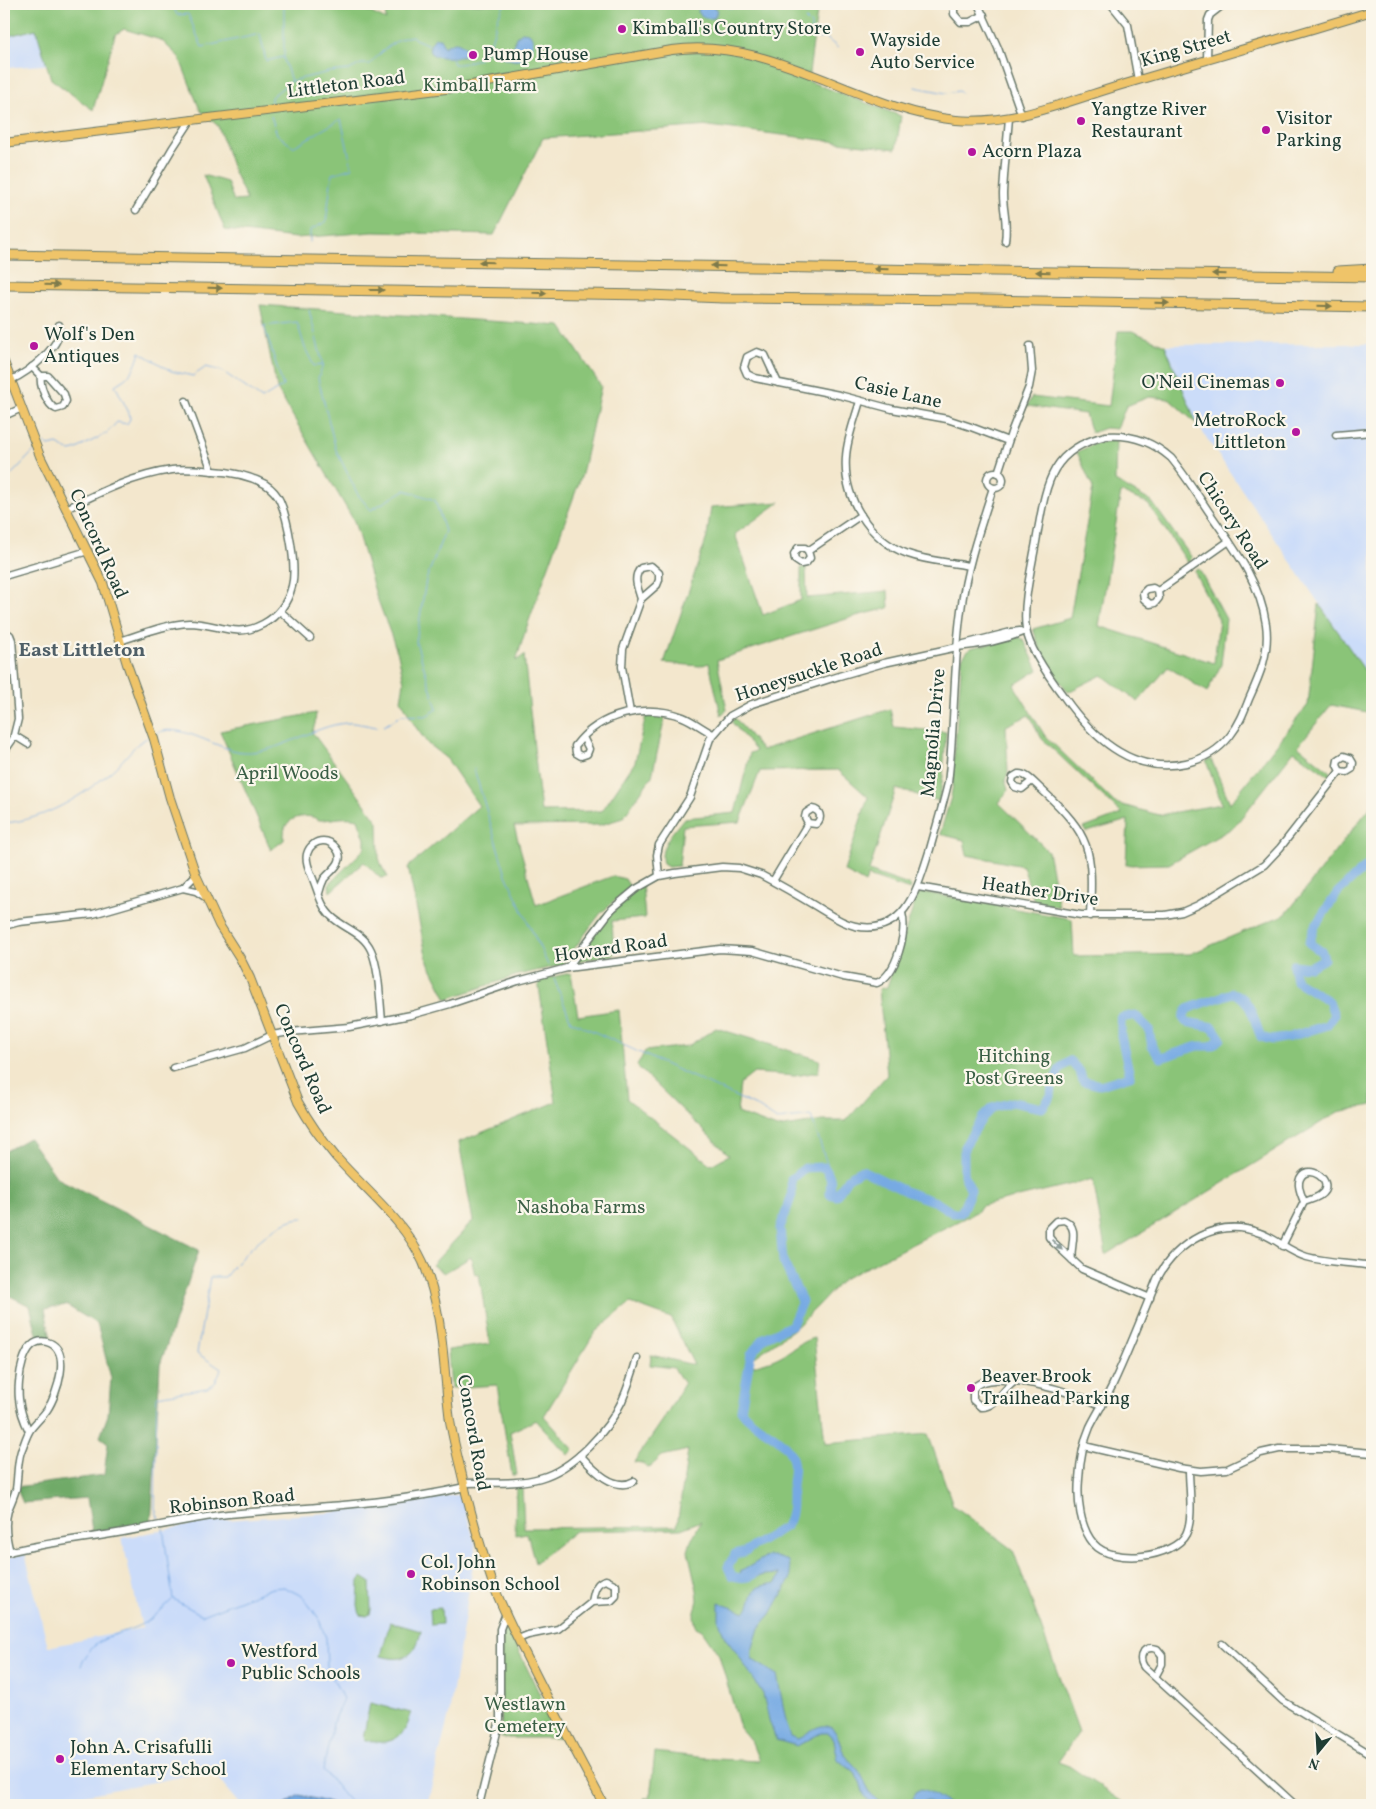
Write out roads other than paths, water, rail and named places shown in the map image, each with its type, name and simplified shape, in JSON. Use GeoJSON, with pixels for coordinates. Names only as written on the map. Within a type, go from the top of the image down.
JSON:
{"type":"FeatureCollection","features":[{"type":"Feature","properties":{"kind":"highway"},"geometry":{"type":"LineString","coordinates":[[4,254],[1372,277]]}},
{"type":"Feature","properties":{"kind":"highway"},"geometry":{"type":"LineString","coordinates":[[1245,275],[1372,270]]}},
{"type":"Feature","properties":{"kind":"highway"},"geometry":{"type":"LineString","coordinates":[[4,284],[649,295],[724,298],[995,300],[1372,307]]}},
{"type":"Feature","properties":{"kind":"main road","name":"King Street"},"geometry":{"type":"LineString","coordinates":[[1009,118],[1022,116],[1372,11]]}},
{"type":"Feature","properties":{"kind":"main road","name":"Littleton Road"},"geometry":{"type":"LineString","coordinates":[[4,143],[469,86],[672,50],[705,48],[730,50],[762,57],[878,101],[923,114],[964,120],[1009,118]]}},
{"type":"Feature","properties":{"kind":"main road","name":"Concord Road"},"geometry":{"type":"LineString","coordinates":[[4,362],[40,456],[102,583],[127,664],[154,739],[170,798],[196,875],[219,925],[250,978],[293,1089],[308,1120],[337,1158],[397,1222],[414,1245],[428,1275],[437,1311],[450,1422],[464,1485],[494,1584],[518,1639],[604,1805]]}},
{"type":"Feature","properties":{"kind":"street"},"geometry":{"type":"LineString","coordinates":[[954,4],[954,14],[961,22],[970,22],[984,15]]}},
{"type":"Feature","properties":{"kind":"street"},"geometry":{"type":"LineString","coordinates":[[978,4],[998,48],[1022,116]]}},
{"type":"Feature","properties":{"kind":"street"},"geometry":{"type":"LineString","coordinates":[[1111,4],[1128,26],[1138,80]]}},
{"type":"Feature","properties":{"kind":"street"},"geometry":{"type":"LineString","coordinates":[[1207,59],[1208,20],[1210,15],[1224,4]]}},
{"type":"Feature","properties":{"kind":"street"},"geometry":{"type":"LineString","coordinates":[[1005,241],[1008,227],[1003,194],[1009,118]]}},
{"type":"Feature","properties":{"kind":"street"},"geometry":{"type":"LineString","coordinates":[[136,210],[191,120]]}},
{"type":"Feature","properties":{"kind":"street"},"geometry":{"type":"LineString","coordinates":[[11,380],[32,367],[57,341],[60,333],[59,325]]}},
{"type":"Feature","properties":{"kind":"street","name":"Magnolia Drive"},"geometry":{"type":"LineString","coordinates":[[998,473],[1029,387],[1032,371],[1030,346]]}},
{"type":"Feature","properties":{"kind":"street","name":"Casie Lane"},"geometry":{"type":"LineString","coordinates":[[778,383],[765,355],[757,352],[747,357],[744,367],[748,374],[754,378],[955,421],[1008,441]]}},
{"type":"Feature","properties":{"kind":"street"},"geometry":{"type":"LineString","coordinates":[[32,367],[41,376],[48,376],[64,394],[66,401],[63,407],[56,409],[50,405],[41,383],[41,376]]}},
{"type":"Feature","properties":{"kind":"street"},"geometry":{"type":"LineString","coordinates":[[860,400],[848,444],[846,465],[852,496],[861,515],[878,535],[899,550],[918,556],[969,566]]}},
{"type":"Feature","properties":{"kind":"street"},"geometry":{"type":"LineString","coordinates":[[186,401],[212,471]]}},
{"type":"Feature","properties":{"kind":"street"},"geometry":{"type":"LineString","coordinates":[[4,416],[22,408]]}},
{"type":"Feature","properties":{"kind":"street"},"geometry":{"type":"LineString","coordinates":[[1336,435],[1372,432]]}},
{"type":"Feature","properties":{"kind":"street","name":"Chicory Road"},"geometry":{"type":"LineString","coordinates":[[1106,436],[1126,436],[1146,441],[1163,451],[1178,466],[1229,542],[1248,569],[1259,595],[1267,626],[1266,653],[1260,676],[1237,726],[1218,748],[1202,758],[1179,764],[1154,765],[1131,760],[1110,746],[1081,720],[1043,666],[1026,631],[1027,600],[1047,486],[1053,472],[1073,450],[1086,442],[1106,436]]}},
{"type":"Feature","properties":{"kind":"street"},"geometry":{"type":"LineString","coordinates":[[66,510],[109,488],[153,474],[173,470],[236,474],[263,483],[272,489],[280,502],[293,560],[294,574],[290,594],[280,611],[264,623],[246,630],[232,631],[197,624],[182,624],[120,641]]}},
{"type":"Feature","properties":{"kind":"street","name":"Magnolia Drive"},"geometry":{"type":"LineString","coordinates":[[991,473],[998,473],[1003,477],[1003,484],[998,488],[993,488],[989,485],[987,478],[991,473]]}},
{"type":"Feature","properties":{"kind":"street","name":"Magnolia Drive"},"geometry":{"type":"LineString","coordinates":[[567,968],[596,928],[619,902],[636,889],[659,876],[675,873],[730,867],[750,870],[774,881],[835,918],[856,926],[878,926],[891,921],[902,913],[910,903],[918,887],[944,802],[948,783],[961,609],[969,566],[993,488]]}},
{"type":"Feature","properties":{"kind":"street"},"geometry":{"type":"LineString","coordinates":[[808,551],[861,515]]}},
{"type":"Feature","properties":{"kind":"street"},"geometry":{"type":"LineString","coordinates":[[1158,591],[1229,542]]}},
{"type":"Feature","properties":{"kind":"street"},"geometry":{"type":"LineString","coordinates":[[4,576],[88,551]]}},
{"type":"Feature","properties":{"kind":"street"},"geometry":{"type":"LineString","coordinates":[[630,712],[622,672],[622,657],[625,641],[640,599],[659,582],[659,572],[651,566],[641,568],[636,574],[640,599]]}},
{"type":"Feature","properties":{"kind":"street"},"geometry":{"type":"LineString","coordinates":[[280,611],[310,638]]}},
{"type":"Feature","properties":{"kind":"street"},"geometry":{"type":"LineString","coordinates":[[957,647],[972,641],[1011,632],[1026,631]]}},
{"type":"Feature","properties":{"kind":"street"},"geometry":{"type":"LineString","coordinates":[[4,632],[10,635],[12,642],[18,715],[15,736],[4,752]]}},
{"type":"Feature","properties":{"kind":"street","name":"Honeysuckle Road"},"geometry":{"type":"LineString","coordinates":[[659,876],[657,854],[659,845],[690,796],[713,734],[730,716],[752,704],[861,669],[957,647]]}},
{"type":"Feature","properties":{"kind":"street"},"geometry":{"type":"LineString","coordinates":[[583,737],[602,722],[630,712],[654,711],[674,714],[713,734]]}},
{"type":"Feature","properties":{"kind":"street"},"geometry":{"type":"LineString","coordinates":[[15,736],[28,744]]}},
{"type":"Feature","properties":{"kind":"street","name":"Heather Drive"},"geometry":{"type":"LineString","coordinates":[[918,887],[1063,913],[1090,916],[1174,914],[1198,905],[1256,871],[1273,857],[1340,771]]}},
{"type":"Feature","properties":{"kind":"street"},"geometry":{"type":"LineString","coordinates":[[1032,781],[1070,817],[1086,843],[1092,875],[1090,916]]}},
{"type":"Feature","properties":{"kind":"street"},"geometry":{"type":"LineString","coordinates":[[774,881],[808,824]]}},
{"type":"Feature","properties":{"kind":"street"},"geometry":{"type":"LineString","coordinates":[[319,893],[324,881],[337,867],[339,860],[336,848],[325,841],[313,844],[306,855],[308,866],[324,908],[329,915],[360,935],[370,948],[374,959],[382,1021]]}},
{"type":"Feature","properties":{"kind":"street"},"geometry":{"type":"LineString","coordinates":[[4,926],[15,922],[93,914],[183,888],[196,875]]}},
{"type":"Feature","properties":{"kind":"street"},"geometry":{"type":"LineString","coordinates":[[183,888],[196,891],[205,897]]}},
{"type":"Feature","properties":{"kind":"street","name":"Howard Road"},"geometry":{"type":"LineString","coordinates":[[173,1068],[246,1048],[272,1035],[350,1027],[431,1010],[501,986],[567,968],[720,949],[738,949],[764,953],[843,977],[877,983],[886,977],[891,970],[899,950],[904,932],[902,913]]}},
{"type":"Feature","properties":{"kind":"street"},"geometry":{"type":"LineString","coordinates":[[1282,1246],[1304,1202],[1319,1196],[1324,1189],[1325,1185],[1322,1177],[1316,1172],[1307,1173],[1301,1178],[1299,1187],[1304,1202]]}},
{"type":"Feature","properties":{"kind":"street"},"geometry":{"type":"LineString","coordinates":[[1072,1260],[1073,1226],[1064,1220],[1056,1221],[1050,1226],[1049,1236],[1052,1241],[1072,1260],[1085,1271],[1150,1298]]}},
{"type":"Feature","properties":{"kind":"street"},"geometry":{"type":"LineString","coordinates":[[1189,1470],[1190,1518],[1188,1530],[1182,1540],[1174,1547],[1163,1552],[1113,1556],[1094,1544],[1083,1521],[1079,1502],[1078,1484],[1084,1446],[1089,1430],[1113,1385],[1162,1270],[1172,1257],[1183,1246],[1208,1233],[1234,1228],[1252,1230],[1302,1255],[1323,1261],[1372,1266]]}},
{"type":"Feature","properties":{"kind":"street"},"geometry":{"type":"LineString","coordinates":[[7,1552],[7,1517],[15,1492],[20,1457],[29,1431],[48,1409],[56,1392],[60,1375],[59,1352],[55,1347],[46,1342],[36,1343],[30,1347],[20,1376],[20,1403],[23,1418],[29,1431]]}},
{"type":"Feature","properties":{"kind":"street","name":"Robinson Road"},"geometry":{"type":"LineString","coordinates":[[7,1552],[54,1542],[204,1517],[320,1508],[436,1493],[464,1485],[515,1482],[540,1478],[557,1472],[580,1455],[606,1427],[621,1402],[637,1358]]}},
{"type":"Feature","properties":{"kind":"street"},"geometry":{"type":"LineString","coordinates":[[1014,1382],[989,1406],[978,1406],[973,1400],[972,1389],[980,1382],[1014,1382],[1069,1392],[1102,1406]]}},
{"type":"Feature","properties":{"kind":"street"},"geometry":{"type":"LineString","coordinates":[[1084,1446],[1189,1470],[1201,1471],[1227,1469],[1261,1453],[1280,1449],[1327,1449],[1372,1454]]}},
{"type":"Feature","properties":{"kind":"street"},"geometry":{"type":"LineString","coordinates":[[580,1455],[609,1480],[625,1484],[634,1480]]}},
{"type":"Feature","properties":{"kind":"street"},"geometry":{"type":"LineString","coordinates":[[518,1639],[528,1635],[558,1630],[592,1602]]}},
{"type":"Feature","properties":{"kind":"street"},"geometry":{"type":"LineString","coordinates":[[480,1805],[500,1720],[500,1629],[506,1612]]}},
{"type":"Feature","properties":{"kind":"street"},"geometry":{"type":"LineString","coordinates":[[1222,1644],[1283,1702],[1372,1755]]}},
{"type":"Feature","properties":{"kind":"street"},"geometry":{"type":"LineString","coordinates":[[1155,1677],[1162,1664],[1162,1655],[1157,1649],[1149,1648],[1142,1653],[1141,1662],[1155,1677],[1293,1805]]}},
{"type":"Feature","properties":{"kind":"water"},"geometry":{"type":"Polygon","coordinates":[[[700,4],[708,4],[718,10],[714,18],[705,18],[698,12],[700,4]]]}},
{"type":"Feature","properties":{"kind":"water"},"geometry":{"type":"Polygon","coordinates":[[[522,32],[529,33],[532,37],[533,45],[529,53],[518,60],[502,57],[501,54],[503,52],[511,54],[516,37],[522,32]]]}},
{"type":"Feature","properties":{"kind":"water"},"geometry":{"type":"Polygon","coordinates":[[[435,38],[440,38],[444,47],[454,42],[459,43],[468,50],[469,56],[440,57],[433,55],[430,52],[430,46],[435,38]]]}},
{"type":"Feature","properties":{"kind":"water"},"geometry":{"type":"Polygon","coordinates":[[[767,1556],[788,1561],[791,1578],[771,1614],[759,1628],[751,1654],[753,1660],[777,1675],[791,1736],[798,1739],[813,1729],[822,1726],[831,1728],[835,1731],[847,1758],[859,1771],[871,1794],[884,1805],[873,1805],[864,1795],[860,1782],[853,1771],[838,1760],[834,1740],[828,1733],[821,1733],[797,1746],[776,1740],[763,1694],[725,1638],[719,1621],[719,1603],[745,1612],[756,1589],[776,1583],[780,1574],[765,1575],[745,1580],[740,1572],[767,1556]]]}},
{"type":"Feature","properties":{"kind":"water"},"geometry":{"type":"Polygon","coordinates":[[[921,1789],[951,1805],[934,1805],[928,1800],[924,1801],[922,1805],[914,1805],[912,1799],[915,1792],[921,1789]]]}},
{"type":"Feature","properties":{"kind":"water"},"geometry":{"type":"Polygon","coordinates":[[[299,1795],[339,1805],[284,1805],[299,1795]]]}},
{"type":"Feature","properties":{"kind":"waterway"},"geometry":{"type":"LineString","coordinates":[[172,4],[177,15],[188,14],[202,47],[260,34],[266,61],[283,57],[291,81],[271,97],[271,106]]}},
{"type":"Feature","properties":{"kind":"waterway"},"geometry":{"type":"LineString","coordinates":[[284,4],[284,57]]}},
{"type":"Feature","properties":{"kind":"waterway"},"geometry":{"type":"LineString","coordinates":[[484,57],[498,17],[505,4]]}},
{"type":"Feature","properties":{"kind":"waterway"},"geometry":{"type":"LineString","coordinates":[[720,4],[731,8],[755,4]]}},
{"type":"Feature","properties":{"kind":"waterway"},"geometry":{"type":"LineString","coordinates":[[782,4],[796,13]]}},
{"type":"Feature","properties":{"kind":"waterway"},"geometry":{"type":"LineString","coordinates":[[805,19],[811,25],[811,32],[819,39],[825,37],[838,48]]}},
{"type":"Feature","properties":{"kind":"waterway"},"geometry":{"type":"LineString","coordinates":[[291,81],[329,72],[349,70],[361,64],[370,64],[389,46],[406,37],[412,36],[429,45]]}},
{"type":"Feature","properties":{"kind":"waterway"},"geometry":{"type":"LineString","coordinates":[[452,58],[454,64],[480,59]]}},
{"type":"Feature","properties":{"kind":"waterway"},"geometry":{"type":"LineString","coordinates":[[915,87],[946,93],[959,91],[961,93]]}},
{"type":"Feature","properties":{"kind":"waterway"},"geometry":{"type":"LineString","coordinates":[[271,116],[277,134],[293,147],[341,119],[352,168],[332,174],[326,222],[310,230],[310,242]]}},
{"type":"Feature","properties":{"kind":"waterway"},"geometry":{"type":"LineString","coordinates":[[309,310],[323,365],[318,378],[336,450],[358,495],[371,510],[405,490],[435,500],[445,531],[426,580],[416,642],[437,709],[426,716],[402,715],[384,726]]}},
{"type":"Feature","properties":{"kind":"waterway"},"geometry":{"type":"LineString","coordinates":[[44,443],[49,446],[57,444],[70,451],[75,450],[107,433],[117,422],[127,424],[130,419],[129,413],[115,385],[132,372],[140,352],[171,371],[193,376],[206,367],[222,371],[262,399],[283,386],[264,326],[297,322],[305,348],[314,366],[323,365]]}},
{"type":"Feature","properties":{"kind":"waterway"},"geometry":{"type":"LineString","coordinates":[[4,479],[9,477],[33,452]]}},
{"type":"Feature","properties":{"kind":"waterway"},"geometry":{"type":"LineString","coordinates":[[157,733],[167,730],[188,733],[223,747],[244,752],[270,749],[335,725],[351,723],[377,727]]}},
{"type":"Feature","properties":{"kind":"waterway"},"geometry":{"type":"LineString","coordinates":[[4,823],[35,817],[78,796],[104,777],[138,744],[147,738]]}},
{"type":"Feature","properties":{"kind":"waterway"},"geometry":{"type":"LineString","coordinates":[[474,769],[506,875],[548,965]]}},
{"type":"Feature","properties":{"kind":"waterway"},"geometry":{"type":"LineString","coordinates":[[754,1574],[743,1578],[732,1576],[728,1567],[735,1554],[744,1552],[786,1526],[792,1508],[794,1467],[790,1452],[741,1410],[751,1354],[764,1338],[792,1325],[802,1301],[783,1261],[780,1228],[792,1195],[791,1179],[805,1168],[824,1167],[830,1179],[830,1194],[836,1196],[848,1178],[862,1170],[907,1192],[936,1202],[953,1213],[961,1213],[971,1190],[964,1175],[964,1147],[983,1117],[992,1108],[1012,1102],[1042,1108],[1051,1096],[1052,1086],[1060,1068],[1070,1061],[1080,1072],[1083,1081],[1100,1085],[1130,1076],[1121,1036],[1121,1018],[1135,1015],[1149,1029],[1152,1047],[1161,1058],[1198,1046],[1211,1046],[1221,1039],[1213,1027],[1186,1022],[1183,1018],[1187,1009],[1232,993],[1244,999],[1248,1004],[1261,1037],[1272,1040],[1290,1037],[1327,1025],[1334,1015],[1329,1001],[1296,981],[1293,965],[1310,967],[1324,959],[1322,952],[1309,943],[1315,926],[1338,892],[1369,864],[1372,864]]}},
{"type":"Feature","properties":{"kind":"waterway"},"geometry":{"type":"LineString","coordinates":[[554,979],[571,1021],[756,1106],[777,1120],[811,1116],[830,1173]]}},
{"type":"Feature","properties":{"kind":"waterway"},"geometry":{"type":"LineString","coordinates":[[160,1523],[155,1508],[157,1396],[207,1388],[215,1383],[221,1369],[197,1353],[210,1277],[225,1277],[240,1259],[271,1231],[293,1219],[303,1218]]}},
{"type":"Feature","properties":{"kind":"waterway"},"geometry":{"type":"LineString","coordinates":[[163,1528],[173,1599],[202,1615],[272,1588],[284,1587],[302,1596],[318,1617],[326,1638],[327,1666],[343,1699],[334,1719],[323,1770],[352,1805]]}},
{"type":"Feature","properties":{"kind":"waterway"},"geometry":{"type":"LineString","coordinates":[[81,1666],[86,1655],[93,1647],[108,1637],[146,1622],[172,1600]]}},
{"type":"Feature","properties":{"kind":"place","name":"Kimball's Country Store"},"geometry":{"type":"Point","coordinates":[622,29]}},
{"type":"Feature","properties":{"kind":"place","name":"Wayside Auto Service"},"geometry":{"type":"Point","coordinates":[860,52]}},
{"type":"Feature","properties":{"kind":"place","name":"Pump House"},"geometry":{"type":"Point","coordinates":[473,55]}},
{"type":"Feature","properties":{"kind":"place","name":"Yangtze River Restaurant"},"geometry":{"type":"Point","coordinates":[1081,121]}},
{"type":"Feature","properties":{"kind":"place","name":"Visitor Parking"},"geometry":{"type":"Point","coordinates":[1266,130]}},
{"type":"Feature","properties":{"kind":"place","name":"Acorn Plaza"},"geometry":{"type":"Point","coordinates":[972,152]}},
{"type":"Feature","properties":{"kind":"place","name":"Wolf's Den Antiques"},"geometry":{"type":"Point","coordinates":[34,346]}},
{"type":"Feature","properties":{"kind":"place","name":"O'Neil Cinemas"},"geometry":{"type":"Point","coordinates":[1280,383]}},
{"type":"Feature","properties":{"kind":"place","name":"MetroRock Littleton"},"geometry":{"type":"Point","coordinates":[1296,432]}},
{"type":"Feature","properties":{"kind":"place","name":"Beaver Brook Trailhead Parking"},"geometry":{"type":"Point","coordinates":[971,1388]}},
{"type":"Feature","properties":{"kind":"place","name":"Col. John Robinson School"},"geometry":{"type":"Point","coordinates":[411,1574]}},
{"type":"Feature","properties":{"kind":"place","name":"Westford Public Schools"},"geometry":{"type":"Point","coordinates":[231,1663]}},
{"type":"Feature","properties":{"kind":"place","name":"John A. Crisafulli Elementary School"},"geometry":{"type":"Point","coordinates":[60,1759]}},
{"type":"Feature","properties":{"kind":"district","name":"East Littleton"},"geometry":{"type":"Point","coordinates":[82,651]}},
{"type":"Feature","properties":{"kind":"park label","name":"Kimball Farm"},"geometry":{"type":"Point","coordinates":[480,86]}},
{"type":"Feature","properties":{"kind":"park label","name":"April Woods"},"geometry":{"type":"Point","coordinates":[287,774]}},
{"type":"Feature","properties":{"kind":"park label","name":"Hitching Post Greens"},"geometry":{"type":"Point","coordinates":[1014,1068]}},
{"type":"Feature","properties":{"kind":"park label","name":"Nashoba Farms"},"geometry":{"type":"Point","coordinates":[581,1208]}},
{"type":"Feature","properties":{"kind":"park label","name":"Westlawn Cemetery"},"geometry":{"type":"Point","coordinates":[525,1716]}}]}
